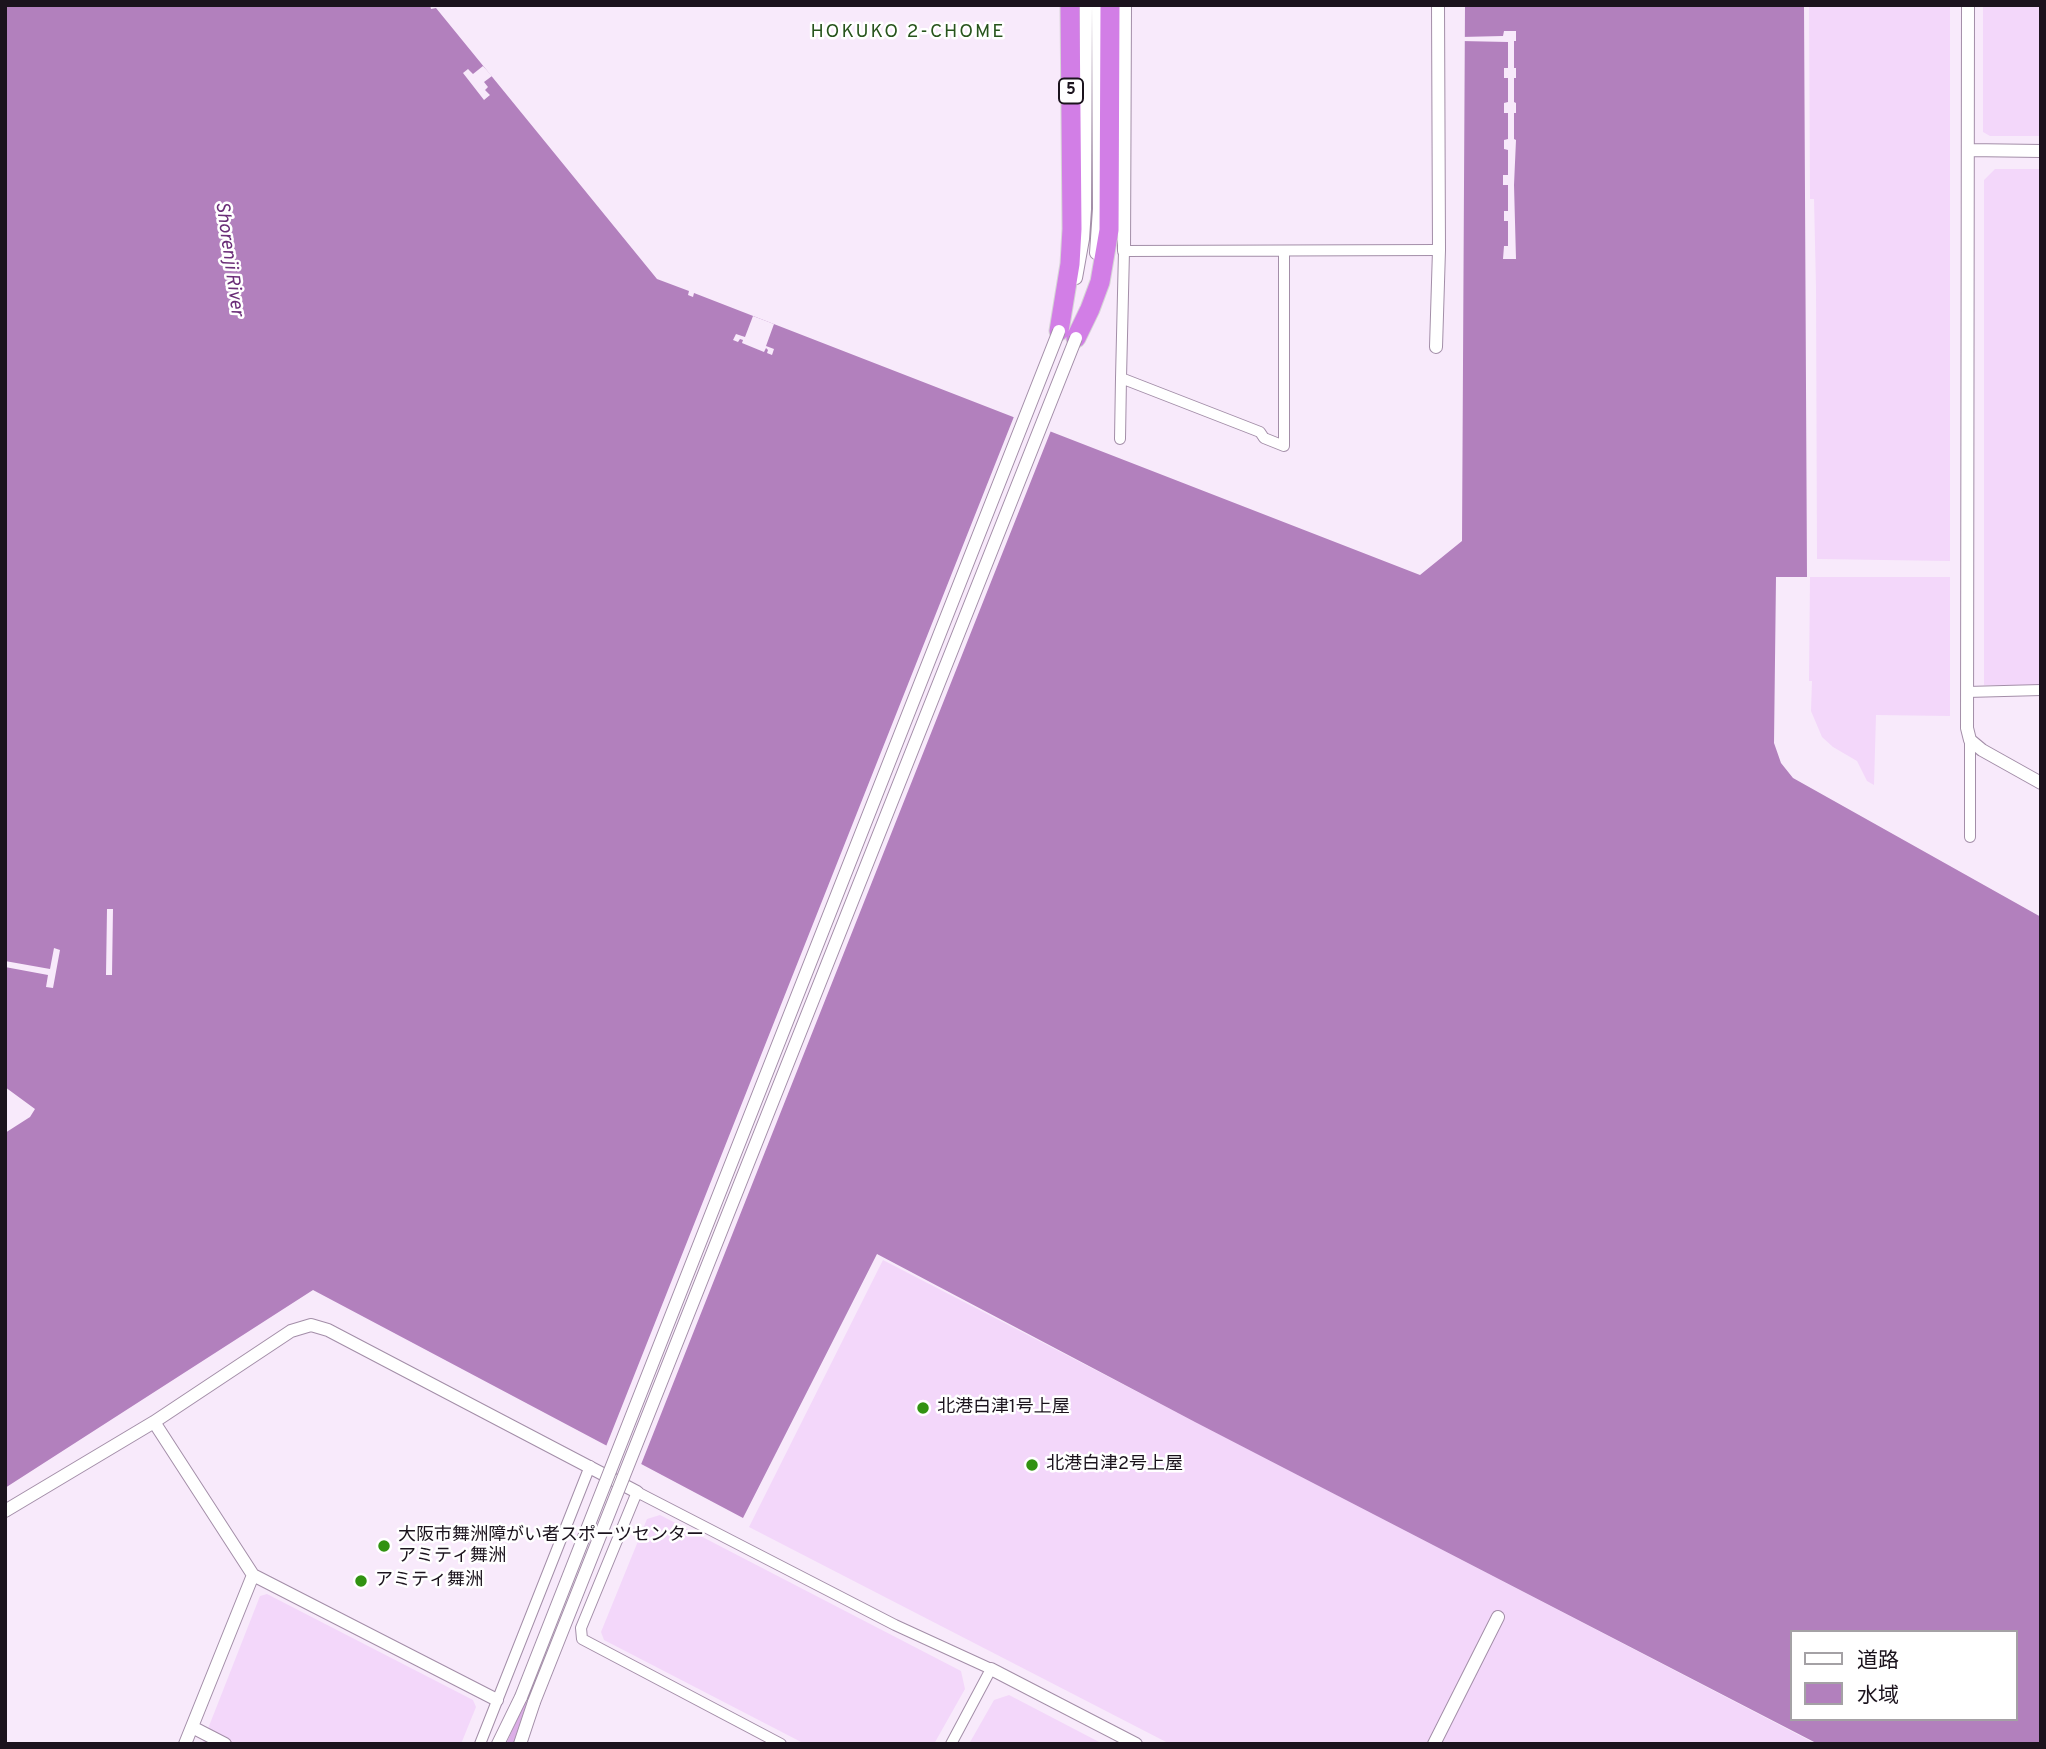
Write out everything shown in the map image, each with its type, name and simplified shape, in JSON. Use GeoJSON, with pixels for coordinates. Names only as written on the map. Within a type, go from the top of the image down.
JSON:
{"type":"FeatureCollection","features":[{"type":"Feature","properties":{"kind":"highway","name":"5"},"geometry":{"type":"LineString","coordinates":[[1068,334],[1072,229],[1070,5]]}},
{"type":"Feature","properties":{"kind":"highway"},"geometry":{"type":"LineString","coordinates":[[1068,334],[1090,309],[1100,282],[1109,230],[1110,5]]}},
{"type":"Feature","properties":{"kind":"street"},"geometry":{"type":"LineString","coordinates":[[498,1744],[528,1700],[1068,334],[1083,239],[1086,5]]}},
{"type":"Feature","properties":{"kind":"street"},"geometry":{"type":"LineString","coordinates":[[520,1744],[528,1700],[620,1443],[1068,334],[1088,303],[1098,240],[1098,5]]}},
{"type":"Feature","properties":{"kind":"street"},"geometry":{"type":"LineString","coordinates":[[1121,439],[1125,5]]}},
{"type":"Feature","properties":{"kind":"street"},"geometry":{"type":"LineString","coordinates":[[1436,347],[1438,5]]}},
{"type":"Feature","properties":{"kind":"street"},"geometry":{"type":"LineString","coordinates":[[1968,5],[1967,728],[1970,740],[1970,837]]}},
{"type":"Feature","properties":{"kind":"street"},"geometry":{"type":"LineString","coordinates":[[1968,150],[2041,151]]}},
{"type":"Feature","properties":{"kind":"street"},"geometry":{"type":"LineString","coordinates":[[1124,251],[1438,250]]}},
{"type":"Feature","properties":{"kind":"street"},"geometry":{"type":"LineString","coordinates":[[1121,378],[1260,432],[1264,438],[1284,446],[1284,251]]}},
{"type":"Feature","properties":{"kind":"street"},"geometry":{"type":"LineString","coordinates":[[1967,692],[2041,690]]}},
{"type":"Feature","properties":{"kind":"street"},"geometry":{"type":"LineString","coordinates":[[1970,740],[1982,750],[2041,783]]}},
{"type":"Feature","properties":{"kind":"street"},"geometry":{"type":"LineString","coordinates":[[5,1511],[154,1422],[291,1331],[311,1325],[328,1330],[895,1625],[991,1669],[1136,1744]]}},
{"type":"Feature","properties":{"kind":"street"},"geometry":{"type":"LineString","coordinates":[[154,1422],[253,1575],[497,1700]]}},
{"type":"Feature","properties":{"kind":"street"},"geometry":{"type":"LineString","coordinates":[[480,1744],[590,1466]]}},
{"type":"Feature","properties":{"kind":"street"},"geometry":{"type":"LineString","coordinates":[[637,1492],[581,1628],[582,1639],[781,1744]]}},
{"type":"Feature","properties":{"kind":"street"},"geometry":{"type":"LineString","coordinates":[[186,1744],[253,1575]]}},
{"type":"Feature","properties":{"kind":"street"},"geometry":{"type":"LineString","coordinates":[[1434,1744],[1498,1617]]}},
{"type":"Feature","properties":{"kind":"street"},"geometry":{"type":"LineString","coordinates":[[951,1744],[991,1669]]}},
{"type":"Feature","properties":{"kind":"street"},"geometry":{"type":"LineString","coordinates":[[192,1727],[225,1744]]}},
{"type":"Feature","properties":{"kind":"shaded area"},"geometry":{"type":"Polygon","coordinates":[[[1809,5],[1950,5],[1950,561],[1817,559],[1816,287],[1814,199],[1810,199],[1809,5]]]}},
{"type":"Feature","properties":{"kind":"shaded area"},"geometry":{"type":"Polygon","coordinates":[[[1983,5],[2041,5],[2041,136],[1990,136],[1983,132],[1983,5]]]}},
{"type":"Feature","properties":{"kind":"shaded area"},"geometry":{"type":"Polygon","coordinates":[[[1995,169],[2041,169],[2041,685],[1984,685],[1984,180],[1995,169]]]}},
{"type":"Feature","properties":{"kind":"shaded area"},"geometry":{"type":"Polygon","coordinates":[[[1810,577],[1950,577],[1950,716],[1876,715],[1874,785],[1867,781],[1857,761],[1822,737],[1811,711],[1810,577]]]}},
{"type":"Feature","properties":{"kind":"shaded area"},"geometry":{"type":"Polygon","coordinates":[[[883,1260],[1816,1744],[1170,1744],[749,1527],[883,1260]]]}},
{"type":"Feature","properties":{"kind":"shaded area"},"geometry":{"type":"Polygon","coordinates":[[[660,1515],[961,1671],[965,1689],[934,1744],[805,1744],[604,1640],[601,1632],[647,1519],[660,1515]]]}},
{"type":"Feature","properties":{"kind":"shaded area"},"geometry":{"type":"Polygon","coordinates":[[[267,1594],[473,1700],[476,1707],[461,1744],[202,1744],[260,1596],[267,1594]]]}},
{"type":"Feature","properties":{"kind":"shaded area"},"geometry":{"type":"Polygon","coordinates":[[[1009,1695],[1103,1744],[969,1744],[994,1700],[1009,1695]]]}},
{"type":"Feature","properties":{"kind":"shaded area"},"geometry":{"type":"Polygon","coordinates":[[[525,1702],[513,1744],[506,1744],[525,1702]]]}},
{"type":"Feature","properties":{"kind":"water","name":"Shorenji River"},"geometry":{"type":"Polygon","coordinates":[[[5,5],[430,5],[431,9],[436,8],[657,279],[689,291],[688,295],[693,297],[694,293],[1420,575],[1462,541],[1465,5],[1804,5],[1807,577],[1776,577],[1774,743],[1781,763],[1793,778],[2041,917],[2041,1744],[1818,1744],[1195,1422],[877,1254],[743,1518],[313,1290],[5,1488],[5,1133],[30,1117],[35,1109],[5,1087],[5,5]]]}},
{"type":"Feature","properties":{"kind":"pier"},"geometry":{"type":"Polygon","coordinates":[[[1504,31],[1516,31],[1516,259],[1503,259],[1504,246],[1508,246],[1508,221],[1504,221],[1504,211],[1508,211],[1508,185],[1503,185],[1503,175],[1508,175],[1508,150],[1504,149],[1504,140],[1508,139],[1508,113],[1504,113],[1504,103],[1508,102],[1508,78],[1504,78],[1504,68],[1508,68],[1508,42],[1461,41],[1461,37],[1503,36],[1504,31]]]}},
{"type":"Feature","properties":{"kind":"pier"},"geometry":{"type":"Polygon","coordinates":[[[483,66],[492,76],[484,82],[488,87],[485,90],[490,95],[484,100],[463,73],[468,69],[473,74],[483,66]]]}},
{"type":"Feature","properties":{"kind":"pier"},"geometry":{"type":"Polygon","coordinates":[[[753,316],[774,324],[766,346],[774,349],[772,355],[767,353],[766,348],[764,352],[742,343],[743,340],[733,340],[736,334],[745,337],[753,316]]]}},
{"type":"Feature","properties":{"kind":"pier"},"geometry":{"type":"Polygon","coordinates":[[[1015,414],[1052,428],[640,1467],[605,1449],[1015,414]]]}},
{"type":"Feature","properties":{"kind":"pier"},"geometry":{"type":"Polygon","coordinates":[[[107,909],[113,909],[112,975],[106,975],[107,909]]]}},
{"type":"Feature","properties":{"kind":"pier"},"geometry":{"type":"Polygon","coordinates":[[[54,948],[60,950],[53,988],[46,987],[48,975],[5,967],[5,961],[50,969],[54,948]]]}},
{"type":"Feature","properties":{"kind":"place","name":"北港白津1号上屋"},"geometry":{"type":"Point","coordinates":[923,1408]}},
{"type":"Feature","properties":{"kind":"place","name":"北港白津2号上屋"},"geometry":{"type":"Point","coordinates":[1032,1465]}},
{"type":"Feature","properties":{"kind":"place","name":"大阪市舞洲障がい者スポーツセンター アミティ舞洲"},"geometry":{"type":"Point","coordinates":[384,1546]}},
{"type":"Feature","properties":{"kind":"place","name":"アミティ舞洲"},"geometry":{"type":"Point","coordinates":[361,1581]}},
{"type":"Feature","properties":{"kind":"district","name":"HOKUKO 2-CHOME"},"geometry":{"type":"Point","coordinates":[908,33]}}]}
